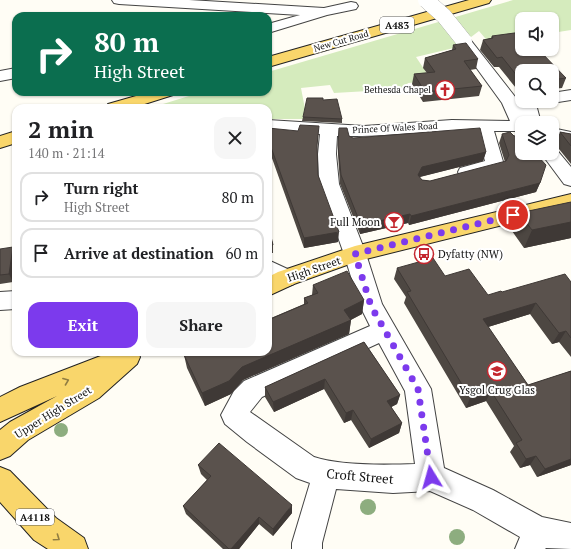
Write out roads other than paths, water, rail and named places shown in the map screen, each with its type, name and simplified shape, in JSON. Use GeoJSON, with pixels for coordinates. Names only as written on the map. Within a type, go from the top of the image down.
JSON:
{"type":"FeatureCollection","features":[{"type":"Feature","properties":{"kind":"main road","name":"New Cut Road"},"geometry":{"type":"LineString","coordinates":[[272,61],[484,0]]}},
{"type":"Feature","properties":{"kind":"main road"},"geometry":{"type":"LineString","coordinates":[[127,104],[154,96]]}},
{"type":"Feature","properties":{"kind":"main road"},"geometry":{"type":"LineString","coordinates":[[0,138],[12,136]]}},
{"type":"Feature","properties":{"kind":"main road"},"geometry":{"type":"LineString","coordinates":[[0,142],[12,138]]}},
{"type":"Feature","properties":{"kind":"main road","name":"High Street"},"geometry":{"type":"LineString","coordinates":[[274,278],[355,254],[571,201]]}},
{"type":"Feature","properties":{"kind":"main road","name":"Upper High Street"},"geometry":{"type":"LineString","coordinates":[[0,410],[30,395],[127,356]]}},
{"type":"Feature","properties":{"kind":"main road","name":"Upper High Street"},"geometry":{"type":"LineString","coordinates":[[0,447],[19,431],[90,390],[130,356]]}},
{"type":"Feature","properties":{"kind":"main road"},"geometry":{"type":"LineString","coordinates":[[0,391],[30,395]]}},
{"type":"Feature","properties":{"kind":"main road","name":"A4118"},"geometry":{"type":"LineString","coordinates":[[0,481],[45,529],[73,549]]}},
{"type":"Feature","properties":{"kind":"street"},"geometry":{"type":"LineString","coordinates":[[119,0],[324,12]]}},
{"type":"Feature","properties":{"kind":"street"},"geometry":{"type":"LineString","coordinates":[[426,0],[444,16],[464,41],[510,102],[516,116]]}},
{"type":"Feature","properties":{"kind":"street"},"geometry":{"type":"LineString","coordinates":[[272,28],[324,12],[351,6]]}},
{"type":"Feature","properties":{"kind":"street"},"geometry":{"type":"LineString","coordinates":[[0,76],[12,74]]}},
{"type":"Feature","properties":{"kind":"street"},"geometry":{"type":"LineString","coordinates":[[559,97],[571,95]]}},
{"type":"Feature","properties":{"kind":"street","name":"Prince Of Wales Road"},"geometry":{"type":"LineString","coordinates":[[272,125],[329,130],[364,131],[452,125],[515,124]]}},
{"type":"Feature","properties":{"kind":"street"},"geometry":{"type":"LineString","coordinates":[[449,177],[495,165],[484,125]]}},
{"type":"Feature","properties":{"kind":"street"},"geometry":{"type":"LineString","coordinates":[[329,130],[328,154],[330,184],[355,254],[371,306],[418,389],[431,477]]}},
{"type":"Feature","properties":{"kind":"street"},"geometry":{"type":"LineString","coordinates":[[559,135],[571,138]]}},
{"type":"Feature","properties":{"kind":"street"},"geometry":{"type":"LineString","coordinates":[[555,160],[571,180]]}},
{"type":"Feature","properties":{"kind":"street"},"geometry":{"type":"LineString","coordinates":[[0,301],[12,300]]}},
{"type":"Feature","properties":{"kind":"street","name":"Croft Street"},"geometry":{"type":"LineString","coordinates":[[371,336],[253,389],[243,398],[234,415],[256,433],[306,468],[326,475],[394,479],[431,477],[483,500],[534,540],[571,538]]}},
{"type":"Feature","properties":{"kind":"street"},"geometry":{"type":"LineString","coordinates":[[308,549],[307,543],[326,475]]}},
{"type":"Feature","properties":{"kind":"place","name":"Bethesda Chapel"},"geometry":{"type":"Point","coordinates":[445,90]}},
{"type":"Feature","properties":{"kind":"place","name":"Full Moon"},"geometry":{"type":"Point","coordinates":[394,222]}},
{"type":"Feature","properties":{"kind":"place","name":"Dyfatty (NW)"},"geometry":{"type":"Point","coordinates":[424,254]}},
{"type":"Feature","properties":{"kind":"place","name":"Ysgol Crug Glas"},"geometry":{"type":"Point","coordinates":[497,371]}}]}
